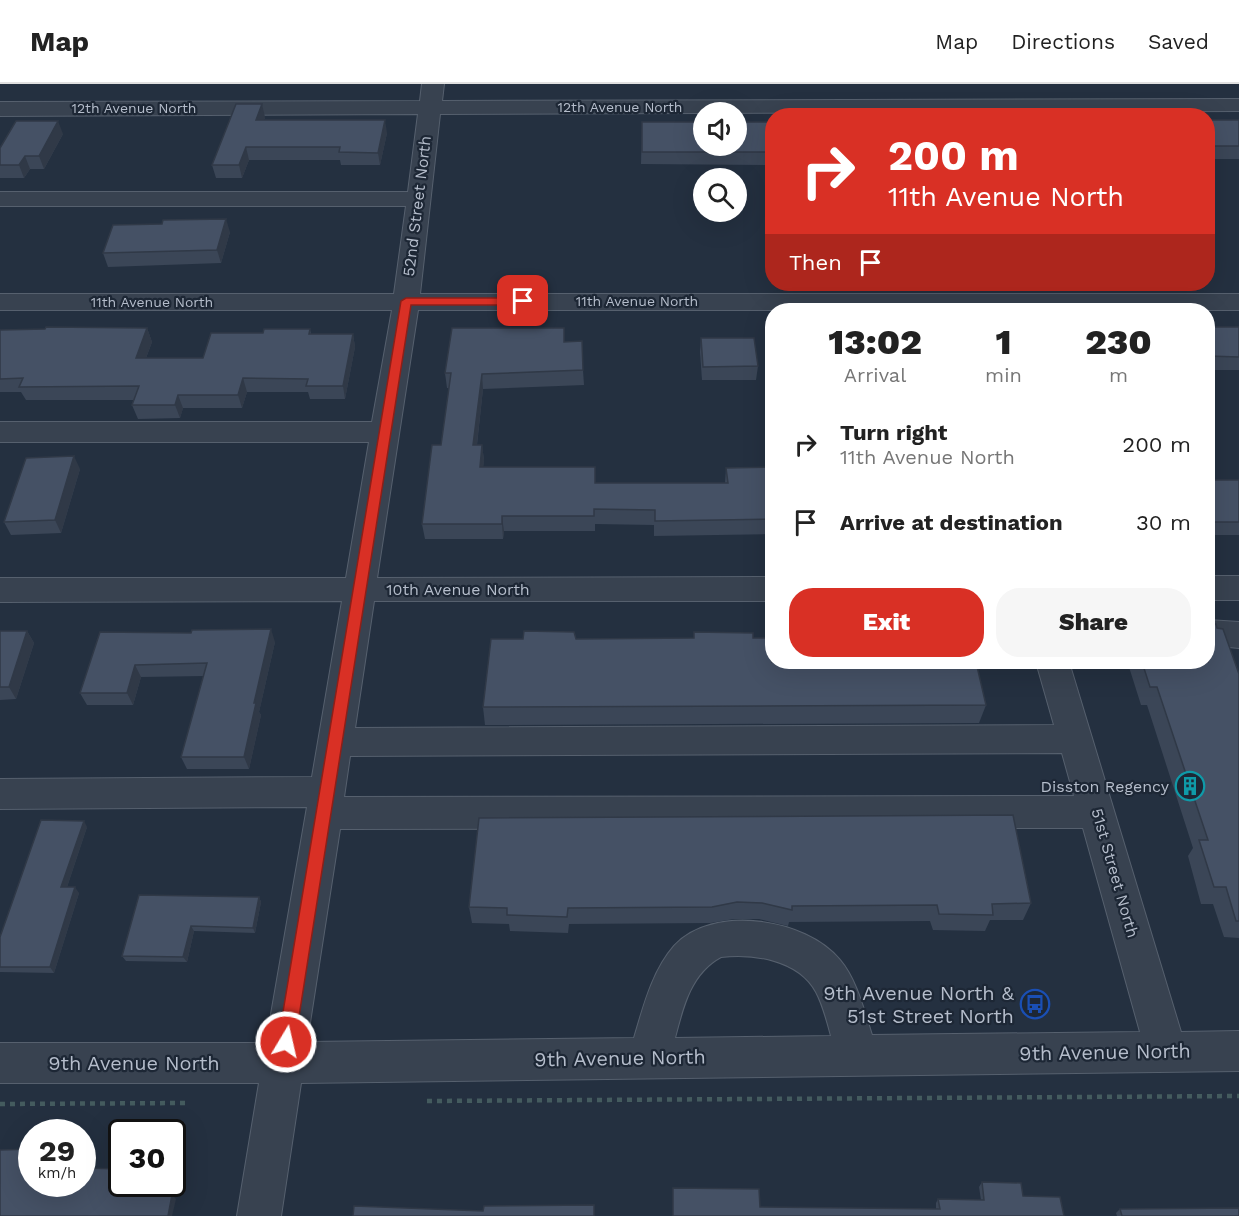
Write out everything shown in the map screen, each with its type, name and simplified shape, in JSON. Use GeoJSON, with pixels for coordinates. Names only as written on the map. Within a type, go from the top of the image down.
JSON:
{"type":"FeatureCollection","features":[{"type":"Feature","properties":{"kind":"street"},"geometry":{"type":"LineString","coordinates":[[1076,84],[1087,108]]}},
{"type":"Feature","properties":{"kind":"street","name":"12th Avenue North"},"geometry":{"type":"LineString","coordinates":[[0,109],[431,96],[994,108]]}},
{"type":"Feature","properties":{"kind":"street","name":"52nd Street North"},"geometry":{"type":"LineString","coordinates":[[259,1216],[406,301],[431,96]]}},
{"type":"Feature","properties":{"kind":"street","name":"12th Avenue North"},"geometry":{"type":"LineString","coordinates":[[1148,108],[1239,105]]}},
{"type":"Feature","properties":{"kind":"street"},"geometry":{"type":"LineString","coordinates":[[0,198],[418,198]]}},
{"type":"Feature","properties":{"kind":"street","name":"11th Avenue North"},"geometry":{"type":"LineString","coordinates":[[0,302],[406,301],[1177,293],[1239,302]]}},
{"type":"Feature","properties":{"kind":"street"},"geometry":{"type":"LineString","coordinates":[[0,432],[385,432]]}},
{"type":"Feature","properties":{"kind":"street"},"geometry":{"type":"LineString","coordinates":[[1215,588],[1239,588]]}},
{"type":"Feature","properties":{"kind":"street","name":"10th Avenue North"},"geometry":{"type":"LineString","coordinates":[[0,590],[765,589]]}},
{"type":"Feature","properties":{"kind":"street"},"geometry":{"type":"LineString","coordinates":[[1215,633],[1239,635]]}},
{"type":"Feature","properties":{"kind":"street","name":"51st Street North"},"geometry":{"type":"LineString","coordinates":[[1055,669],[1166,1050]]}},
{"type":"Feature","properties":{"kind":"street"},"geometry":{"type":"LineString","coordinates":[[335,742],[1076,739]]}},
{"type":"Feature","properties":{"kind":"street"},"geometry":{"type":"LineString","coordinates":[[0,794],[325,803],[1097,812]]}},
{"type":"Feature","properties":{"kind":"street"},"geometry":{"type":"LineString","coordinates":[[650,1058],[672,981],[687,959],[713,941],[747,939],[780,944],[805,954],[828,975],[858,1055]]}},
{"type":"Feature","properties":{"kind":"street","name":"9th Avenue North"},"geometry":{"type":"LineString","coordinates":[[0,1063],[283,1063],[1166,1050],[1239,1051]]}},
{"type":"Feature","properties":{"kind":"path"},"geometry":{"type":"LineString","coordinates":[[419,1101],[1239,1096]]}},
{"type":"Feature","properties":{"kind":"path"},"geometry":{"type":"LineString","coordinates":[[0,1104],[189,1102]]}},
{"type":"Feature","properties":{"kind":"building"},"geometry":{"type":"Polygon","coordinates":[[[236,104],[262,104],[256,120],[385,120],[378,153],[339,152],[340,147],[246,147],[239,165],[212,165],[236,104]]]}},
{"type":"Feature","properties":{"kind":"building"},"geometry":{"type":"Polygon","coordinates":[[[1215,120],[1239,120],[1239,146],[1215,146],[1215,120]]]}},
{"type":"Feature","properties":{"kind":"building"},"geometry":{"type":"Polygon","coordinates":[[[16,121],[58,121],[39,156],[25,156],[19,165],[0,165],[0,148],[16,121]]]}},
{"type":"Feature","properties":{"kind":"building"},"geometry":{"type":"Polygon","coordinates":[[[642,122],[693,122],[693,152],[642,152],[642,122]]]}},
{"type":"Feature","properties":{"kind":"building"},"geometry":{"type":"Polygon","coordinates":[[[747,122],[765,122],[765,152],[747,152],[747,122]]]}},
{"type":"Feature","properties":{"kind":"building"},"geometry":{"type":"Polygon","coordinates":[[[226,219],[217,250],[103,253],[113,225],[162,224],[163,220],[226,219]]]}},
{"type":"Feature","properties":{"kind":"building"},"geometry":{"type":"Polygon","coordinates":[[[46,327],[147,328],[136,358],[203,358],[211,333],[263,333],[264,329],[310,329],[309,334],[353,334],[343,386],[306,386],[308,379],[243,378],[238,395],[178,395],[175,405],[132,405],[139,386],[19,387],[23,378],[0,379],[0,330],[45,329],[46,327]]]}},
{"type":"Feature","properties":{"kind":"building"},"geometry":{"type":"Polygon","coordinates":[[[1215,327],[1239,327],[1239,357],[1215,356],[1215,327]]]}},
{"type":"Feature","properties":{"kind":"building"},"geometry":{"type":"Polygon","coordinates":[[[452,328],[564,328],[564,342],[582,341],[583,370],[482,374],[473,445],[482,445],[480,467],[595,467],[595,483],[728,483],[726,468],[765,467],[765,519],[655,521],[655,510],[594,509],[594,516],[502,516],[502,524],[422,524],[432,445],[441,445],[451,373],[445,373],[452,328]]]}},
{"type":"Feature","properties":{"kind":"building"},"geometry":{"type":"Polygon","coordinates":[[[701,338],[754,338],[758,366],[703,367],[701,338]]]}},
{"type":"Feature","properties":{"kind":"building"},"geometry":{"type":"Polygon","coordinates":[[[74,456],[55,520],[4,522],[26,458],[74,456]]]}},
{"type":"Feature","properties":{"kind":"building"},"geometry":{"type":"Polygon","coordinates":[[[1215,480],[1239,480],[1239,522],[1215,522],[1215,480]]]}},
{"type":"Feature","properties":{"kind":"building","name":"Disston Regency"},"geometry":{"type":"Polygon","coordinates":[[[1215,624],[1217,628],[1223,629],[1239,674],[1239,921],[1236,921],[1226,887],[1214,887],[1199,840],[1208,840],[1157,687],[1150,687],[1144,669],[1215,669],[1215,624]]]}},
{"type":"Feature","properties":{"kind":"building"},"geometry":{"type":"Polygon","coordinates":[[[271,629],[244,757],[181,757],[207,663],[135,665],[127,693],[80,693],[100,632],[191,633],[192,630],[271,629]]]}},
{"type":"Feature","properties":{"kind":"building"},"geometry":{"type":"Polygon","coordinates":[[[0,631],[27,631],[9,687],[0,687],[0,631]]]}},
{"type":"Feature","properties":{"kind":"building"},"geometry":{"type":"Polygon","coordinates":[[[524,631],[574,632],[576,639],[694,638],[694,632],[753,633],[753,638],[765,638],[765,669],[978,669],[986,705],[483,707],[491,639],[523,639],[524,631]]]}},
{"type":"Feature","properties":{"kind":"building"},"geometry":{"type":"Polygon","coordinates":[[[1013,815],[1031,903],[992,904],[993,915],[939,914],[937,905],[792,906],[792,910],[762,903],[737,902],[712,907],[568,908],[567,917],[507,915],[507,908],[469,907],[479,818],[1013,815]]]}},
{"type":"Feature","properties":{"kind":"building"},"geometry":{"type":"Polygon","coordinates":[[[41,820],[84,821],[61,887],[75,887],[50,967],[0,967],[0,937],[41,820]]]}},
{"type":"Feature","properties":{"kind":"building"},"geometry":{"type":"Polygon","coordinates":[[[139,895],[259,897],[253,928],[191,926],[183,957],[122,956],[139,895]]]}},
{"type":"Feature","properties":{"kind":"building"},"geometry":{"type":"Polygon","coordinates":[[[18,1149],[18,1197],[96,1197],[96,1168],[108,1169],[108,1197],[172,1197],[168,1216],[0,1216],[0,1150],[18,1149]]]}},
{"type":"Feature","properties":{"kind":"building"},"geometry":{"type":"Polygon","coordinates":[[[982,1182],[1021,1183],[1023,1196],[1060,1197],[1064,1216],[673,1216],[673,1188],[759,1189],[760,1207],[940,1209],[938,1199],[984,1200],[982,1182]]]}},
{"type":"Feature","properties":{"kind":"building"},"geometry":{"type":"Polygon","coordinates":[[[594,1205],[594,1216],[353,1216],[354,1206],[483,1211],[484,1206],[594,1205]]]}},
{"type":"Feature","properties":{"kind":"building"},"geometry":{"type":"Polygon","coordinates":[[[1239,1208],[1239,1216],[1122,1216],[1120,1209],[1239,1208]]]}},
{"type":"Feature","properties":{"kind":"place","name":"Disston Regency"},"geometry":{"type":"Point","coordinates":[1190,786]}},
{"type":"Feature","properties":{"kind":"place","name":"9th Avenue North & 51st Street North"},"geometry":{"type":"Point","coordinates":[1035,1004]}},
{"type":"Feature","properties":{"kind":"route"},"geometry":{"type":"LineString","coordinates":[[286,1042],[406,301],[523,301]]}}]}
